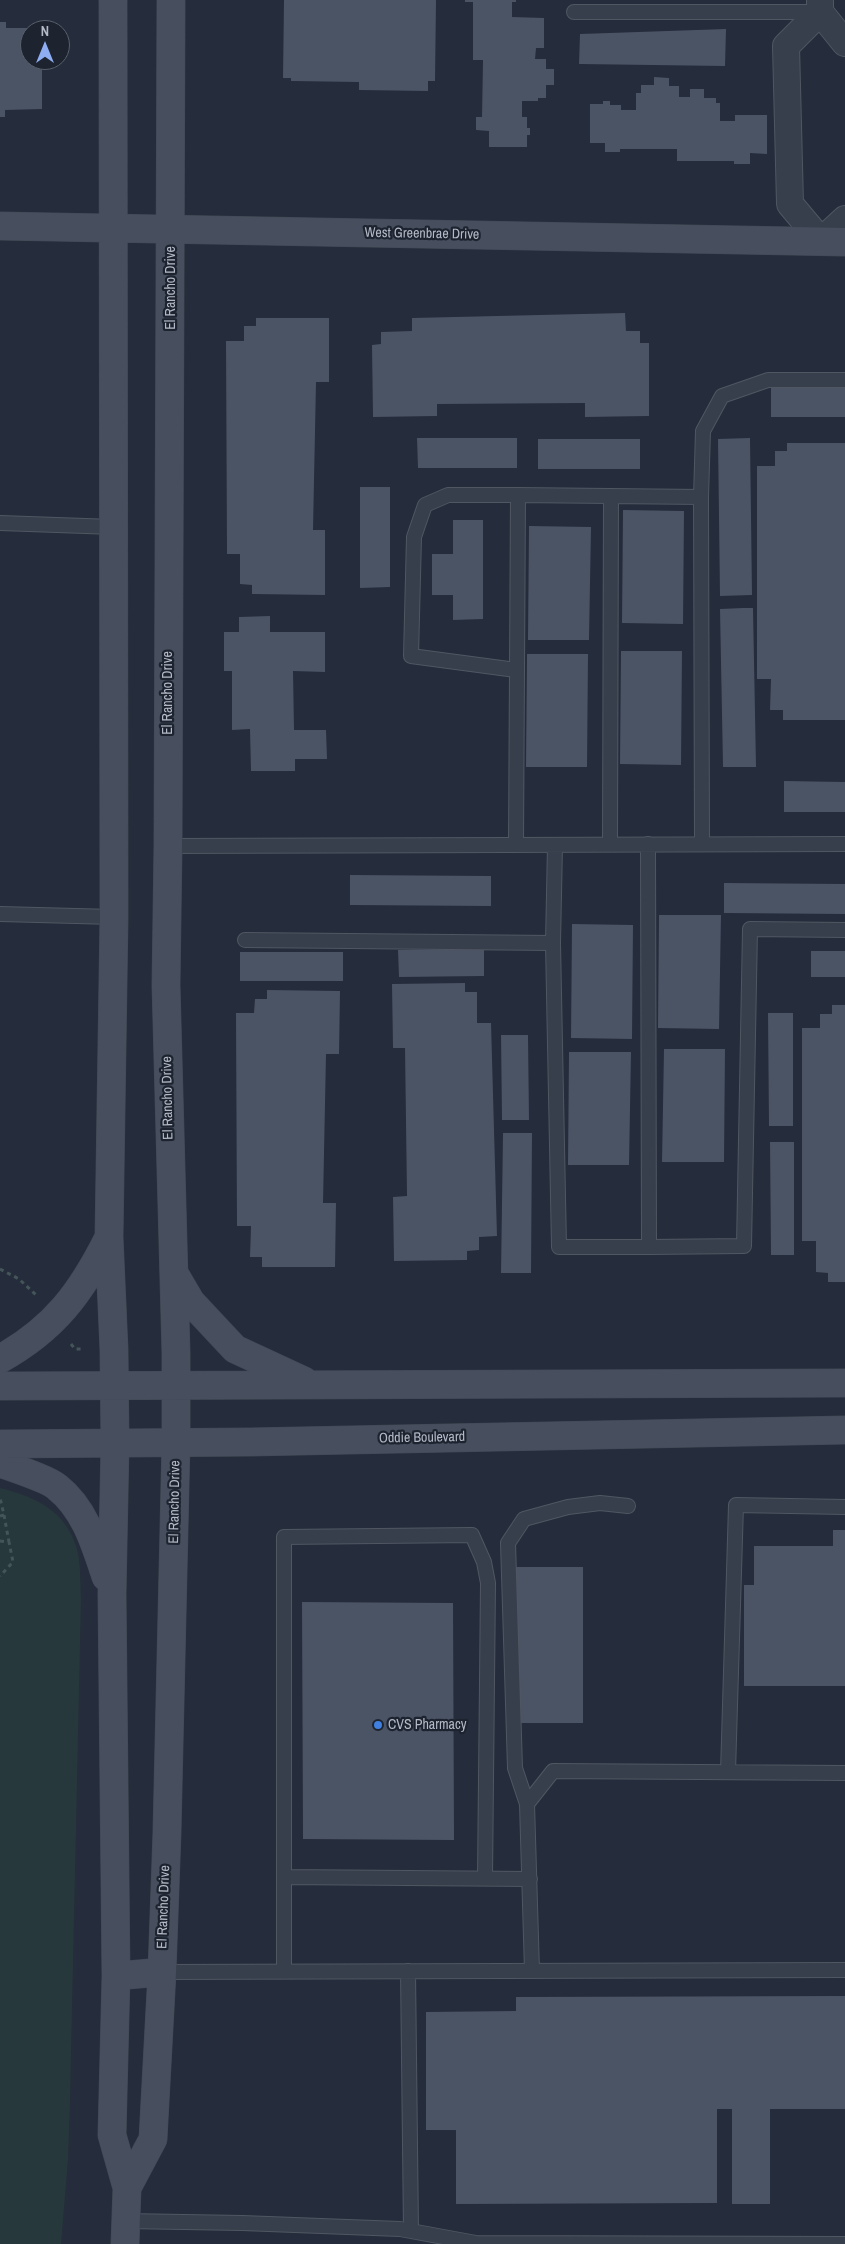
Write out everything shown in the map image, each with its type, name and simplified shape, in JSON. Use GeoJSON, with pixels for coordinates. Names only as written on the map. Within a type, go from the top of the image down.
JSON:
{"type":"FeatureCollection","features":[{"type":"Feature","properties":{"kind":"main road","name":"El Rancho Drive"},"geometry":{"type":"LineString","coordinates":[[113,0],[114,917],[109,1237],[114,1350],[115,1444],[112,1594],[116,1976],[112,2135],[127,2188],[125,2232]]}},
{"type":"Feature","properties":{"kind":"main road","name":"El Rancho Drive"},"geometry":{"type":"LineString","coordinates":[[127,2188],[153,2139],[162,1972],[176,1442],[166,985],[171,0]]}},
{"type":"Feature","properties":{"kind":"main road","name":"West Greenbrae Drive"},"geometry":{"type":"LineString","coordinates":[[0,226],[833,241]]}},
{"type":"Feature","properties":{"kind":"main road"},"geometry":{"type":"LineString","coordinates":[[0,1359],[25,1343],[51,1322],[72,1300],[91,1273],[109,1237]]}},
{"type":"Feature","properties":{"kind":"main road"},"geometry":{"type":"LineString","coordinates":[[172,1269],[191,1302],[235,1349],[315,1386]]}},
{"type":"Feature","properties":{"kind":"main road"},"geometry":{"type":"LineString","coordinates":[[0,1386],[845,1383]]}},
{"type":"Feature","properties":{"kind":"main road","name":"Oddie Boulevard"},"geometry":{"type":"LineString","coordinates":[[0,1444],[115,1444],[845,1430]]}},
{"type":"Feature","properties":{"kind":"main road"},"geometry":{"type":"LineString","coordinates":[[0,1463],[56,1486],[79,1511],[94,1542],[112,1594]]}},
{"type":"Feature","properties":{"kind":"main road"},"geometry":{"type":"LineString","coordinates":[[116,1976],[162,1972]]}},
{"type":"Feature","properties":{"kind":"street"},"geometry":{"type":"LineString","coordinates":[[845,43],[820,6],[786,46],[790,204],[833,241],[845,219]]}},
{"type":"Feature","properties":{"kind":"lane"},"geometry":{"type":"LineString","coordinates":[[574,12],[820,6]]}},
{"type":"Feature","properties":{"kind":"lane"},"geometry":{"type":"LineString","coordinates":[[702,844],[701,497],[703,431],[722,396],[768,380],[845,380]]}},
{"type":"Feature","properties":{"kind":"lane"},"geometry":{"type":"LineString","coordinates":[[516,670],[411,656],[414,537],[425,505],[448,495],[701,497]]}},
{"type":"Feature","properties":{"kind":"lane"},"geometry":{"type":"LineString","coordinates":[[516,844],[518,495]]}},
{"type":"Feature","properties":{"kind":"lane"},"geometry":{"type":"LineString","coordinates":[[610,843],[611,496]]}},
{"type":"Feature","properties":{"kind":"lane"},"geometry":{"type":"LineString","coordinates":[[0,523],[114,527]]}},
{"type":"Feature","properties":{"kind":"lane"},"geometry":{"type":"LineString","coordinates":[[168,846],[555,845],[610,843],[845,844]]}},
{"type":"Feature","properties":{"kind":"lane"},"geometry":{"type":"LineString","coordinates":[[648,844],[649,1247]]}},
{"type":"Feature","properties":{"kind":"lane"},"geometry":{"type":"LineString","coordinates":[[555,845],[553,943],[559,1247],[744,1246],[750,929],[845,930]]}},
{"type":"Feature","properties":{"kind":"lane"},"geometry":{"type":"LineString","coordinates":[[0,914],[114,917]]}},
{"type":"Feature","properties":{"kind":"lane"},"geometry":{"type":"LineString","coordinates":[[245,940],[553,943]]}},
{"type":"Feature","properties":{"kind":"lane"},"geometry":{"type":"LineString","coordinates":[[532,1971],[527,1804],[515,1768],[508,1543],[524,1519],[568,1507],[600,1503],[628,1506]]}},
{"type":"Feature","properties":{"kind":"lane"},"geometry":{"type":"LineString","coordinates":[[728,1772],[736,1505],[845,1507]]}},
{"type":"Feature","properties":{"kind":"lane"},"geometry":{"type":"LineString","coordinates":[[284,1971],[284,1537],[472,1535],[484,1562],[488,1583],[485,1878]]}},
{"type":"Feature","properties":{"kind":"lane"},"geometry":{"type":"LineString","coordinates":[[527,1804],[554,1771],[845,1772]]}},
{"type":"Feature","properties":{"kind":"lane"},"geometry":{"type":"LineString","coordinates":[[284,1877],[530,1879]]}},
{"type":"Feature","properties":{"kind":"lane"},"geometry":{"type":"LineString","coordinates":[[162,1972],[845,1970]]}},
{"type":"Feature","properties":{"kind":"lane"},"geometry":{"type":"LineString","coordinates":[[408,1971],[412,2231]]}},
{"type":"Feature","properties":{"kind":"lane"},"geometry":{"type":"LineString","coordinates":[[125,2232],[242,2222],[400,2229],[476,2243],[845,2244]]}},
{"type":"Feature","properties":{"kind":"path"},"geometry":{"type":"LineString","coordinates":[[0,1269],[19,1279],[38,1297]]}},
{"type":"Feature","properties":{"kind":"path"},"geometry":{"type":"LineString","coordinates":[[0,1497],[2,1516],[13,1562],[0,1576]]}},
{"type":"Feature","properties":{"kind":"path"},"geometry":{"type":"LineString","coordinates":[[0,1541],[9,1542]]}},
{"type":"Feature","properties":{"kind":"shaded area"},"geometry":{"type":"Polygon","coordinates":[[[0,1488],[37,1501],[57,1515],[72,1536],[77,1549],[80,1567],[81,1598],[70,2100],[68,2159],[61,2244],[0,2244],[0,1488]]]}},
{"type":"Feature","properties":{"kind":"building"},"geometry":{"type":"Polygon","coordinates":[[[284,0],[436,0],[435,81],[428,81],[428,91],[359,90],[359,82],[291,81],[291,78],[283,78],[284,0]]]}},
{"type":"Feature","properties":{"kind":"building"},"geometry":{"type":"Polygon","coordinates":[[[465,0],[516,0],[516,2],[512,2],[512,17],[544,18],[544,48],[536,48],[535,59],[546,59],[546,69],[554,69],[554,85],[546,85],[546,98],[538,98],[538,101],[522,101],[522,117],[527,117],[527,128],[530,128],[530,135],[527,135],[527,147],[489,147],[489,131],[476,130],[476,117],[482,117],[483,60],[473,60],[473,2],[465,2],[465,0]]]}},
{"type":"Feature","properties":{"kind":"building"},"geometry":{"type":"Polygon","coordinates":[[[0,22],[6,22],[6,28],[20,28],[20,70],[42,70],[42,109],[5,110],[5,117],[0,117],[0,22]]]}},
{"type":"Feature","properties":{"kind":"building"},"geometry":{"type":"Polygon","coordinates":[[[726,29],[725,66],[579,64],[580,34],[726,29]]]}},
{"type":"Feature","properties":{"kind":"building"},"geometry":{"type":"Polygon","coordinates":[[[654,77],[669,78],[669,86],[679,86],[679,97],[690,97],[690,89],[704,89],[704,98],[716,98],[716,103],[720,103],[720,121],[735,121],[735,115],[767,115],[767,154],[750,153],[750,164],[734,164],[734,161],[677,161],[677,149],[620,149],[620,152],[605,152],[605,143],[590,143],[590,104],[603,104],[603,101],[610,101],[610,105],[621,105],[621,110],[636,110],[636,93],[641,93],[641,85],[654,85],[654,77]]]}},
{"type":"Feature","properties":{"kind":"building"},"geometry":{"type":"Polygon","coordinates":[[[625,313],[626,331],[640,331],[640,343],[649,343],[649,416],[585,417],[585,403],[437,404],[437,416],[373,417],[372,345],[381,344],[381,332],[412,331],[412,318],[625,313]]]}},
{"type":"Feature","properties":{"kind":"building"},"geometry":{"type":"Polygon","coordinates":[[[256,318],[329,318],[329,382],[316,382],[313,530],[325,530],[325,595],[252,594],[252,585],[240,584],[240,554],[227,554],[226,341],[244,341],[244,326],[256,326],[256,318]]]}},
{"type":"Feature","properties":{"kind":"building"},"geometry":{"type":"Polygon","coordinates":[[[771,387],[845,387],[845,417],[771,417],[771,387]]]}},
{"type":"Feature","properties":{"kind":"building"},"geometry":{"type":"Polygon","coordinates":[[[417,438],[517,438],[517,468],[418,468],[417,438]]]}},
{"type":"Feature","properties":{"kind":"building"},"geometry":{"type":"Polygon","coordinates":[[[750,438],[752,595],[720,596],[718,439],[750,438]]]}},
{"type":"Feature","properties":{"kind":"building"},"geometry":{"type":"Polygon","coordinates":[[[538,439],[640,439],[640,469],[538,469],[538,439]]]}},
{"type":"Feature","properties":{"kind":"building"},"geometry":{"type":"Polygon","coordinates":[[[787,443],[845,443],[845,720],[783,720],[783,710],[770,710],[771,679],[757,679],[757,466],[775,466],[775,451],[787,451],[787,443]]]}},
{"type":"Feature","properties":{"kind":"building"},"geometry":{"type":"Polygon","coordinates":[[[360,487],[390,487],[390,587],[360,588],[360,487]]]}},
{"type":"Feature","properties":{"kind":"building"},"geometry":{"type":"Polygon","coordinates":[[[623,510],[684,511],[683,624],[622,623],[623,510]]]}},
{"type":"Feature","properties":{"kind":"building"},"geometry":{"type":"Polygon","coordinates":[[[453,520],[483,520],[483,619],[453,620],[453,595],[432,595],[432,554],[453,554],[453,520]]]}},
{"type":"Feature","properties":{"kind":"building"},"geometry":{"type":"Polygon","coordinates":[[[529,526],[591,527],[589,640],[528,640],[529,526]]]}},
{"type":"Feature","properties":{"kind":"building"},"geometry":{"type":"Polygon","coordinates":[[[753,608],[756,767],[723,767],[720,609],[753,608]]]}},
{"type":"Feature","properties":{"kind":"building"},"geometry":{"type":"Polygon","coordinates":[[[270,616],[270,632],[325,632],[325,672],[293,671],[294,730],[326,730],[327,759],[295,759],[295,771],[251,771],[250,729],[232,730],[232,671],[224,671],[224,632],[239,632],[239,617],[270,616]]]}},
{"type":"Feature","properties":{"kind":"building"},"geometry":{"type":"Polygon","coordinates":[[[621,651],[682,651],[681,765],[620,764],[621,651]]]}},
{"type":"Feature","properties":{"kind":"building"},"geometry":{"type":"Polygon","coordinates":[[[527,654],[588,654],[587,767],[526,767],[527,654]]]}},
{"type":"Feature","properties":{"kind":"building"},"geometry":{"type":"Polygon","coordinates":[[[784,781],[845,782],[845,812],[784,812],[784,781]]]}},
{"type":"Feature","properties":{"kind":"building"},"geometry":{"type":"Polygon","coordinates":[[[350,875],[491,876],[491,906],[350,905],[350,875]]]}},
{"type":"Feature","properties":{"kind":"building"},"geometry":{"type":"Polygon","coordinates":[[[724,883],[845,884],[845,914],[724,913],[724,883]]]}},
{"type":"Feature","properties":{"kind":"building"},"geometry":{"type":"Polygon","coordinates":[[[659,915],[721,915],[719,1029],[658,1028],[659,915]]]}},
{"type":"Feature","properties":{"kind":"building"},"geometry":{"type":"Polygon","coordinates":[[[572,924],[633,925],[632,1039],[571,1038],[572,924]]]}},
{"type":"Feature","properties":{"kind":"building"},"geometry":{"type":"Polygon","coordinates":[[[484,949],[484,976],[399,977],[398,950],[484,949]]]}},
{"type":"Feature","properties":{"kind":"building"},"geometry":{"type":"Polygon","coordinates":[[[811,951],[845,951],[845,977],[811,977],[811,951]]]}},
{"type":"Feature","properties":{"kind":"building"},"geometry":{"type":"Polygon","coordinates":[[[240,952],[343,952],[343,981],[240,981],[240,952]]]}},
{"type":"Feature","properties":{"kind":"building"},"geometry":{"type":"Polygon","coordinates":[[[465,983],[465,992],[477,992],[477,1023],[491,1023],[497,1236],[479,1237],[479,1250],[467,1251],[467,1260],[394,1261],[393,1197],[407,1196],[405,1048],[393,1048],[392,984],[465,983]]]}},
{"type":"Feature","properties":{"kind":"building"},"geometry":{"type":"Polygon","coordinates":[[[267,990],[340,991],[339,1054],[326,1054],[323,1203],[336,1203],[335,1267],[262,1267],[262,1257],[250,1257],[251,1226],[237,1226],[236,1013],[254,1013],[255,999],[267,999],[267,990]]]}},
{"type":"Feature","properties":{"kind":"building"},"geometry":{"type":"Polygon","coordinates":[[[832,1005],[845,1005],[845,1282],[828,1282],[828,1273],[816,1272],[816,1241],[802,1241],[802,1028],[820,1028],[820,1014],[832,1014],[832,1005]]]}},
{"type":"Feature","properties":{"kind":"building"},"geometry":{"type":"Polygon","coordinates":[[[768,1013],[793,1013],[793,1126],[769,1126],[768,1013]]]}},
{"type":"Feature","properties":{"kind":"building"},"geometry":{"type":"Polygon","coordinates":[[[501,1035],[528,1035],[529,1120],[502,1120],[501,1035]]]}},
{"type":"Feature","properties":{"kind":"building"},"geometry":{"type":"Polygon","coordinates":[[[664,1049],[725,1049],[724,1162],[662,1162],[664,1049]]]}},
{"type":"Feature","properties":{"kind":"building"},"geometry":{"type":"Polygon","coordinates":[[[569,1052],[631,1052],[629,1165],[568,1165],[569,1052]]]}},
{"type":"Feature","properties":{"kind":"building"},"geometry":{"type":"Polygon","coordinates":[[[503,1133],[532,1133],[531,1273],[501,1273],[503,1133]]]}},
{"type":"Feature","properties":{"kind":"building"},"geometry":{"type":"Polygon","coordinates":[[[770,1142],[794,1142],[794,1255],[771,1255],[770,1142]]]}},
{"type":"Feature","properties":{"kind":"building"},"geometry":{"type":"Polygon","coordinates":[[[833,1530],[845,1530],[845,1686],[744,1686],[744,1585],[754,1585],[754,1546],[833,1546],[833,1530]]]}},
{"type":"Feature","properties":{"kind":"building"},"geometry":{"type":"Polygon","coordinates":[[[515,1567],[583,1567],[583,1723],[515,1723],[515,1567]]]}},
{"type":"Feature","properties":{"kind":"building","name":"CVS Pharmacy"},"geometry":{"type":"Polygon","coordinates":[[[302,1602],[453,1603],[454,1840],[303,1839],[302,1602]]]}},
{"type":"Feature","properties":{"kind":"building"},"geometry":{"type":"Polygon","coordinates":[[[845,1996],[845,2109],[770,2109],[770,2204],[732,2204],[732,2109],[717,2109],[717,2203],[456,2204],[456,2130],[426,2130],[426,2012],[516,2011],[516,1997],[845,1996]]]}},
{"type":"Feature","properties":{"kind":"place","name":"CVS Pharmacy"},"geometry":{"type":"Point","coordinates":[378,1725]}}]}
